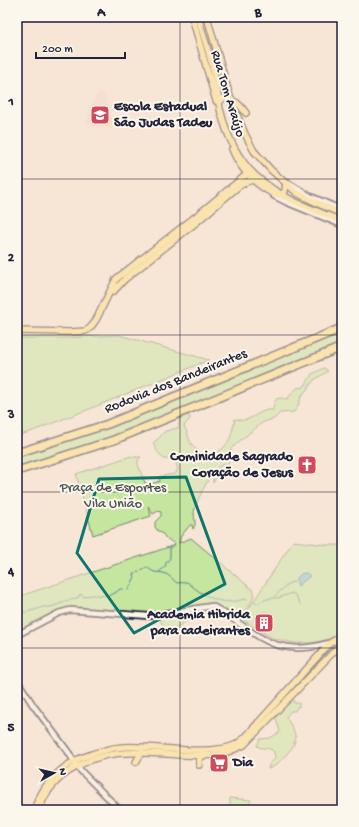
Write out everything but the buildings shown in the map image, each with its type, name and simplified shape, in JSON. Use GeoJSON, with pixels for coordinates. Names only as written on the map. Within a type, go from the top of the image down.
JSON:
{"type":"FeatureCollection","features":[{"type":"Feature","properties":{"kind":"highway","name":"Rodovia dos Bandeirantes"},"geometry":{"type":"LineString","coordinates":[[17,453],[108,424],[342,328]]}},
{"type":"Feature","properties":{"kind":"highway"},"geometry":{"type":"LineString","coordinates":[[17,471],[114,440],[342,347]]}},
{"type":"Feature","properties":{"kind":"main road","name":"Rua Tom Araújo"},"geometry":{"type":"LineString","coordinates":[[192,17],[236,159],[247,174],[266,190]]}},
{"type":"Feature","properties":{"kind":"main road"},"geometry":{"type":"LineString","coordinates":[[198,17],[216,83],[219,108]]}},
{"type":"Feature","properties":{"kind":"main road"},"geometry":{"type":"LineString","coordinates":[[207,17],[231,100],[245,134],[254,151],[270,170],[302,196],[342,214]]}},
{"type":"Feature","properties":{"kind":"main road"},"geometry":{"type":"LineString","coordinates":[[219,108],[224,98],[239,104],[246,114]]}},
{"type":"Feature","properties":{"kind":"main road"},"geometry":{"type":"LineString","coordinates":[[227,134],[237,153],[256,177],[282,195],[342,221]]}},
{"type":"Feature","properties":{"kind":"main road"},"geometry":{"type":"LineString","coordinates":[[17,331],[86,331],[96,320],[116,279],[247,174]]}},
{"type":"Feature","properties":{"kind":"main road"},"geometry":{"type":"LineString","coordinates":[[108,297],[120,284],[239,186],[253,180]]}},
{"type":"Feature","properties":{"kind":"main road"},"geometry":{"type":"LineString","coordinates":[[282,195],[285,192],[286,183]]}},
{"type":"Feature","properties":{"kind":"main road"},"geometry":{"type":"LineString","coordinates":[[266,190],[277,196],[282,195]]}},
{"type":"Feature","properties":{"kind":"main road"},"geometry":{"type":"LineString","coordinates":[[34,810],[39,795],[62,769],[119,744],[199,751],[230,747],[242,740],[330,643],[342,636]]}},
{"type":"Feature","properties":{"kind":"main road"},"geometry":{"type":"LineString","coordinates":[[39,810],[42,801],[53,785],[76,764],[110,754],[128,752],[202,756],[218,755],[244,745],[342,643]]}},
{"type":"Feature","properties":{"kind":"main road"},"geometry":{"type":"LineString","coordinates":[[178,749],[181,747],[182,743]]}},
{"type":"Feature","properties":{"kind":"main road"},"geometry":{"type":"LineString","coordinates":[[136,762],[142,752]]}},
{"type":"Feature","properties":{"kind":"main road"},"geometry":{"type":"LineString","coordinates":[[199,766],[202,756]]}},
{"type":"Feature","properties":{"kind":"street"},"geometry":{"type":"LineString","coordinates":[[286,183],[310,196],[342,210]]}},
{"type":"Feature","properties":{"kind":"street"},"geometry":{"type":"LineString","coordinates":[[266,190],[286,202],[342,225]]}},
{"type":"Feature","properties":{"kind":"street"},"geometry":{"type":"LineString","coordinates":[[17,635],[60,613],[70,610],[149,616],[212,606],[279,646],[297,648],[314,647],[330,643]]}},
{"type":"Feature","properties":{"kind":"street"},"geometry":{"type":"LineString","coordinates":[[17,680],[33,705],[76,764],[120,810]]}},
{"type":"Feature","properties":{"kind":"highlighted area"},"geometry":{"type":"Polygon","coordinates":[[[186,477],[225,584],[134,633],[77,553],[99,479],[186,477]]]}},
{"type":"Feature","properties":{"kind":"shaded area","name":"Escola Estadual São Judas Tadeu"},"geometry":{"type":"Polygon","coordinates":[[[99,92],[104,92],[114,125],[112,128],[103,128],[86,124],[90,107],[99,92]]]}},
{"type":"Feature","properties":{"kind":"green space"},"geometry":{"type":"Polygon","coordinates":[[[342,332],[342,344],[112,437],[17,468],[17,456],[342,332]]]}},
{"type":"Feature","properties":{"kind":"green space"},"geometry":{"type":"Polygon","coordinates":[[[119,335],[209,360],[92,408],[17,436],[17,338],[60,338],[119,335]]]}},
{"type":"Feature","properties":{"kind":"green space","name":"Praça de Esportes Vila União"},"geometry":{"type":"Polygon","coordinates":[[[324,368],[328,371],[314,380],[301,397],[294,412],[280,413],[273,419],[262,423],[231,449],[228,465],[218,467],[218,474],[213,483],[213,473],[196,504],[194,513],[195,523],[193,529],[192,525],[190,525],[181,536],[179,543],[191,538],[254,591],[253,599],[245,611],[234,617],[212,604],[149,614],[70,608],[59,611],[17,633],[17,597],[175,545],[155,527],[155,522],[161,516],[161,512],[158,511],[153,514],[148,506],[151,516],[93,535],[76,474],[131,456],[141,457],[138,460],[138,465],[145,483],[150,484],[160,481],[159,477],[175,474],[178,469],[173,461],[162,457],[153,443],[165,431],[178,428],[179,419],[181,416],[186,414],[190,417],[184,426],[191,443],[195,449],[208,457],[221,450],[228,442],[235,419],[245,420],[266,410],[273,410],[277,399],[287,399],[297,388],[304,387],[312,374],[324,368]]]}},
{"type":"Feature","properties":{"kind":"green space"},"geometry":{"type":"Polygon","coordinates":[[[293,541],[342,545],[342,632],[328,639],[314,643],[294,643],[272,638],[242,619],[293,541]]]}},
{"type":"Feature","properties":{"kind":"green space"},"geometry":{"type":"Polygon","coordinates":[[[195,611],[197,613],[169,634],[157,616],[195,611]]]}},
{"type":"Feature","properties":{"kind":"green space"},"geometry":{"type":"Polygon","coordinates":[[[293,697],[294,703],[299,703],[299,707],[298,706],[295,711],[291,711],[286,717],[295,734],[295,743],[280,761],[268,769],[269,765],[275,758],[274,752],[270,749],[257,746],[260,739],[270,738],[280,732],[275,715],[293,697]]]}},
{"type":"Feature","properties":{"kind":"green space"},"geometry":{"type":"Polygon","coordinates":[[[230,798],[251,800],[247,810],[230,810],[230,798]]]}},
{"type":"Feature","properties":{"kind":"water"},"geometry":{"type":"Polygon","coordinates":[[[302,573],[307,573],[310,576],[298,586],[296,579],[302,573]]]}},
{"type":"Feature","properties":{"kind":"waterway"},"geometry":{"type":"LineString","coordinates":[[159,572],[165,567],[170,558],[170,547]]}},
{"type":"Feature","properties":{"kind":"waterway"},"geometry":{"type":"LineString","coordinates":[[128,590],[135,577],[134,574],[147,567],[155,572],[166,574],[177,583],[187,582],[210,598],[230,602],[247,599]]}},
{"type":"Feature","properties":{"kind":"waterway"},"geometry":{"type":"LineString","coordinates":[[275,596],[289,583],[294,582]]}},
{"type":"Feature","properties":{"kind":"waterway"},"geometry":{"type":"LineString","coordinates":[[17,614],[43,607],[51,607],[79,597],[80,594],[84,597],[89,595],[106,596],[123,589]]}},
{"type":"Feature","properties":{"kind":"waterway"},"geometry":{"type":"LineString","coordinates":[[254,602],[257,604],[267,599],[278,598],[292,593],[301,605]]}},
{"type":"Feature","properties":{"kind":"place","name":"Escola Estadual São Judas Tadeu"},"geometry":{"type":"Point","coordinates":[100,115]}},
{"type":"Feature","properties":{"kind":"place","name":"Cominidade Sagrado Coração de Jesus"},"geometry":{"type":"Point","coordinates":[307,465]}},
{"type":"Feature","properties":{"kind":"place","name":"Academia Hibrida para cadeirantes"},"geometry":{"type":"Point","coordinates":[264,623]}},
{"type":"Feature","properties":{"kind":"place","name":"Dia"},"geometry":{"type":"Point","coordinates":[219,763]}}]}
